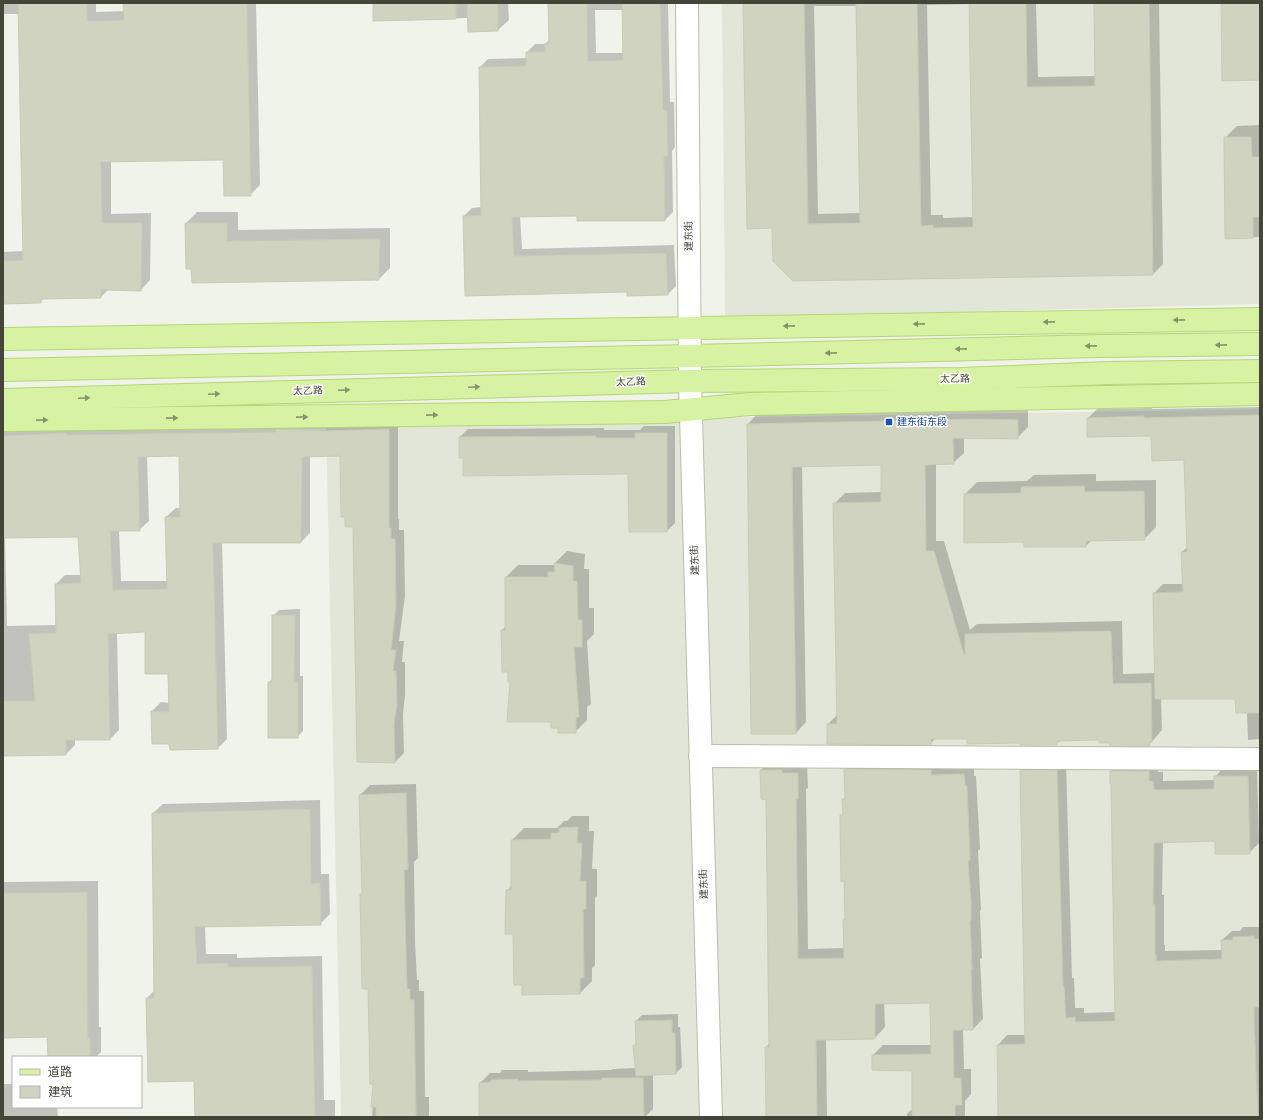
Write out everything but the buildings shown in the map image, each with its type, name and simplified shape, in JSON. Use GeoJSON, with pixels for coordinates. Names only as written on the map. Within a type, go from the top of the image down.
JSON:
{"type":"FeatureCollection","features":[{"type":"Feature","properties":{"kind":"main road"},"geometry":{"type":"LineString","coordinates":[[3,338],[1260,319]]}},
{"type":"Feature","properties":{"kind":"main road"},"geometry":{"type":"LineString","coordinates":[[3,370],[1100,346],[1260,344]]}},
{"type":"Feature","properties":{"kind":"main road","name":"太乙路"},"geometry":{"type":"LineString","coordinates":[[3,400],[690,381],[961,379],[1108,373],[1260,371]]}},
{"type":"Feature","properties":{"kind":"main road"},"geometry":{"type":"LineString","coordinates":[[3,420],[664,412],[750,404],[1260,394]]}},
{"type":"Feature","properties":{"kind":"street","name":"建东街"},"geometry":{"type":"LineString","coordinates":[[687,3],[690,381],[710,1117]]}},
{"type":"Feature","properties":{"kind":"street"},"geometry":{"type":"LineString","coordinates":[[700,756],[1260,759]]}},
{"type":"Feature","properties":{"kind":"shaded area"},"geometry":{"type":"Polygon","coordinates":[[[722,3],[1260,3],[1260,304],[725,318],[722,3]]]}},
{"type":"Feature","properties":{"kind":"shaded area"},"geometry":{"type":"Polygon","coordinates":[[[1260,409],[1260,1117],[341,1117],[326,424],[1260,409]]]}},
{"type":"Feature","properties":{"kind":"place","name":"建东街东段"},"geometry":{"type":"Point","coordinates":[889,422]}}]}
